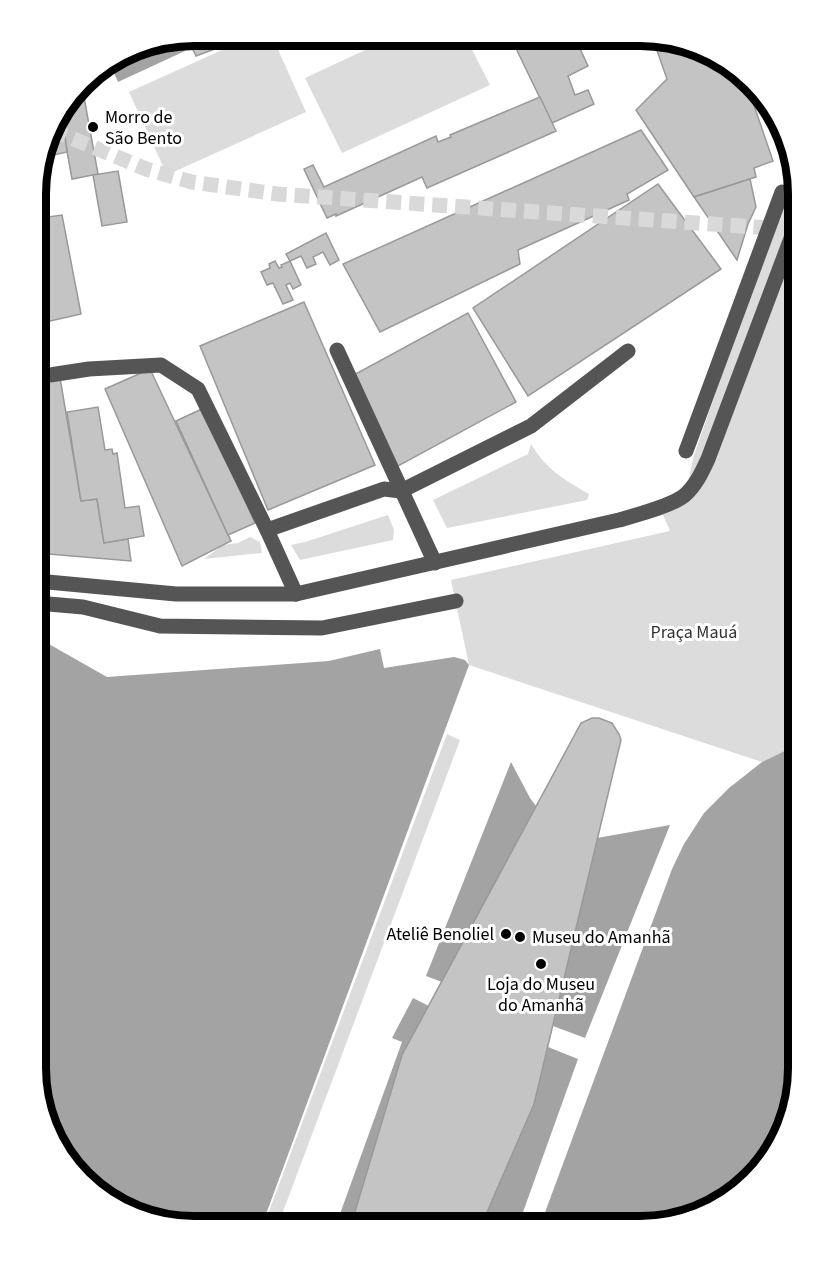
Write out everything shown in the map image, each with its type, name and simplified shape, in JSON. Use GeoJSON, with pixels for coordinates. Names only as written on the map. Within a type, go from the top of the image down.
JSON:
{"type":"FeatureCollection","features":[{"type":"Feature","properties":{"kind":"street"},"geometry":{"type":"LineString","coordinates":[[686,451],[782,192]]}},
{"type":"Feature","properties":{"kind":"street"},"geometry":{"type":"LineString","coordinates":[[46,582],[176,594],[296,594],[619,520],[660,508],[684,496],[699,478],[788,246]]}},
{"type":"Feature","properties":{"kind":"street"},"geometry":{"type":"LineString","coordinates":[[337,350],[435,563]]}},
{"type":"Feature","properties":{"kind":"street"},"geometry":{"type":"LineString","coordinates":[[267,530],[384,489],[401,491],[531,426],[628,351]]}},
{"type":"Feature","properties":{"kind":"street"},"geometry":{"type":"LineString","coordinates":[[46,376],[89,369],[161,365],[198,389],[296,594]]}},
{"type":"Feature","properties":{"kind":"street"},"geometry":{"type":"LineString","coordinates":[[46,604],[83,608],[160,626],[322,628],[456,601]]}},
{"type":"Feature","properties":{"kind":"green space"},"geometry":{"type":"Polygon","coordinates":[[[231,46],[276,46],[306,112],[167,175],[129,92],[231,46]]]}},
{"type":"Feature","properties":{"kind":"green space"},"geometry":{"type":"Polygon","coordinates":[[[374,46],[470,46],[490,85],[342,153],[305,78],[374,46]]]}},
{"type":"Feature","properties":{"kind":"green space","name":"Praça Mauá"},"geometry":{"type":"Polygon","coordinates":[[[788,186],[788,749],[762,762],[469,665],[451,580],[670,531],[660,508],[688,483],[694,455],[788,186]]]}},
{"type":"Feature","properties":{"kind":"green space"},"geometry":{"type":"Polygon","coordinates":[[[531,444],[556,473],[589,494],[587,500],[447,528],[433,500],[528,454],[531,444]]]}},
{"type":"Feature","properties":{"kind":"green space"},"geometry":{"type":"Polygon","coordinates":[[[388,515],[394,530],[393,540],[300,560],[291,545],[305,542],[388,515]]]}},
{"type":"Feature","properties":{"kind":"green space"},"geometry":{"type":"Polygon","coordinates":[[[250,537],[260,542],[262,553],[204,559],[223,545],[238,543],[250,537]]]}},
{"type":"Feature","properties":{"kind":"green space"},"geometry":{"type":"Polygon","coordinates":[[[447,734],[460,740],[281,1216],[267,1216],[447,734]]]}},
{"type":"Feature","properties":{"kind":"shaded area"},"geometry":{"type":"Polygon","coordinates":[[[183,47],[185,51],[118,82],[113,71],[129,62],[147,54],[176,48],[183,47]]]}},
{"type":"Feature","properties":{"kind":"shaded area"},"geometry":{"type":"Polygon","coordinates":[[[46,642],[107,677],[329,661],[380,649],[384,668],[454,657],[465,660],[469,665],[265,1216],[176,1214],[156,1210],[121,1196],[90,1172],[77,1157],[58,1124],[49,1096],[46,1067],[46,642]]]}},
{"type":"Feature","properties":{"kind":"shaded area"},"geometry":{"type":"Polygon","coordinates":[[[788,749],[788,1077],[781,1115],[773,1133],[752,1165],[738,1179],[714,1196],[697,1204],[669,1213],[640,1216],[544,1216],[672,869],[684,844],[704,813],[729,788],[762,762],[788,749]]]}},
{"type":"Feature","properties":{"kind":"shaded area"},"geometry":{"type":"Polygon","coordinates":[[[511,762],[536,806],[442,982],[426,976],[511,762]]]}},
{"type":"Feature","properties":{"kind":"shaded area"},"geometry":{"type":"Polygon","coordinates":[[[670,825],[585,1038],[553,1026],[597,838],[670,825]]]}},
{"type":"Feature","properties":{"kind":"shaded area"},"geometry":{"type":"Polygon","coordinates":[[[413,998],[429,1006],[402,1055],[354,1216],[339,1216],[402,1042],[392,1038],[413,998]]]}},
{"type":"Feature","properties":{"kind":"shaded area"},"geometry":{"type":"Polygon","coordinates":[[[548,1047],[578,1059],[522,1216],[485,1216],[534,1104],[548,1047]]]}},
{"type":"Feature","properties":{"kind":"building"},"geometry":{"type":"Polygon","coordinates":[[[191,46],[220,47],[196,56],[191,46]]]}},
{"type":"Feature","properties":{"kind":"building"},"geometry":{"type":"Polygon","coordinates":[[[515,46],[579,46],[588,66],[568,76],[575,95],[588,90],[594,104],[552,123],[515,46]]]}},
{"type":"Feature","properties":{"kind":"building"},"geometry":{"type":"Polygon","coordinates":[[[656,48],[697,58],[730,77],[751,97],[773,161],[754,168],[756,177],[694,197],[636,110],[667,79],[656,48]]]}},
{"type":"Feature","properties":{"kind":"building"},"geometry":{"type":"Polygon","coordinates":[[[84,97],[98,174],[72,179],[63,128],[84,97]]]}},
{"type":"Feature","properties":{"kind":"building"},"geometry":{"type":"Polygon","coordinates":[[[540,97],[556,131],[427,188],[422,177],[336,216],[336,214],[327,218],[304,169],[313,165],[324,187],[436,136],[438,142],[540,97]]]}},
{"type":"Feature","properties":{"kind":"building"},"geometry":{"type":"Polygon","coordinates":[[[641,130],[668,170],[627,194],[629,200],[518,250],[520,264],[380,332],[343,264],[641,130]]]}},
{"type":"Feature","properties":{"kind":"building"},"geometry":{"type":"Polygon","coordinates":[[[65,136],[67,152],[52,155],[54,147],[58,137],[65,136]]]}},
{"type":"Feature","properties":{"kind":"building"},"geometry":{"type":"Polygon","coordinates":[[[118,171],[127,222],[102,226],[93,175],[118,171]]]}},
{"type":"Feature","properties":{"kind":"building"},"geometry":{"type":"Polygon","coordinates":[[[750,179],[756,207],[737,260],[694,197],[750,179]]]}},
{"type":"Feature","properties":{"kind":"building"},"geometry":{"type":"Polygon","coordinates":[[[658,184],[721,269],[528,396],[473,308],[658,184]]]}},
{"type":"Feature","properties":{"kind":"building"},"geometry":{"type":"Polygon","coordinates":[[[46,208],[48,217],[62,215],[81,314],[46,322],[46,208]]]}},
{"type":"Feature","properties":{"kind":"building"},"geometry":{"type":"Polygon","coordinates":[[[326,233],[339,260],[330,265],[323,252],[313,257],[316,264],[307,268],[301,256],[290,261],[286,254],[326,233]]]}},
{"type":"Feature","properties":{"kind":"building"},"geometry":{"type":"Polygon","coordinates":[[[275,261],[279,268],[290,261],[301,285],[293,289],[290,283],[286,285],[293,300],[283,304],[273,283],[267,285],[261,272],[270,268],[269,264],[275,261]]]}},
{"type":"Feature","properties":{"kind":"building"},"geometry":{"type":"Polygon","coordinates":[[[304,302],[375,465],[268,510],[200,346],[304,302]]]}},
{"type":"Feature","properties":{"kind":"building"},"geometry":{"type":"Polygon","coordinates":[[[468,313],[516,402],[398,466],[350,377],[468,313]]]}},
{"type":"Feature","properties":{"kind":"building"},"geometry":{"type":"Polygon","coordinates":[[[150,369],[231,541],[182,566],[105,389],[150,369]]]}},
{"type":"Feature","properties":{"kind":"building"},"geometry":{"type":"Polygon","coordinates":[[[60,378],[81,501],[97,499],[104,543],[128,539],[131,561],[46,554],[46,380],[60,378]]]}},
{"type":"Feature","properties":{"kind":"building"},"geometry":{"type":"Polygon","coordinates":[[[98,407],[105,450],[112,449],[113,454],[117,453],[125,508],[139,506],[144,536],[104,543],[97,499],[81,501],[67,412],[98,407]]]}},
{"type":"Feature","properties":{"kind":"building"},"geometry":{"type":"Polygon","coordinates":[[[204,408],[232,472],[205,484],[176,421],[204,408]]]}},
{"type":"Feature","properties":{"kind":"building"},"geometry":{"type":"Polygon","coordinates":[[[204,408],[255,523],[228,535],[176,421],[204,408]]]}},
{"type":"Feature","properties":{"kind":"building","name":"Museu do Amanhã"},"geometry":{"type":"Polygon","coordinates":[[[592,718],[599,718],[612,723],[621,740],[534,1104],[485,1216],[354,1216],[402,1055],[581,723],[592,718]]]}},
{"type":"Feature","properties":{"kind":"tunnel"},"geometry":{"type":"LineString","coordinates":[[60,133],[146,169],[192,182],[277,194],[788,229]]}},
{"type":"Feature","properties":{"kind":"place","name":"Morro de São Bento"},"geometry":{"type":"Point","coordinates":[93,127]}},
{"type":"Feature","properties":{"kind":"place","name":"Ateliê Benoliel"},"geometry":{"type":"Point","coordinates":[506,934]}},
{"type":"Feature","properties":{"kind":"place","name":"Museu do Amanhã"},"geometry":{"type":"Point","coordinates":[520,937]}},
{"type":"Feature","properties":{"kind":"place","name":"Loja do Museu do Amanhã"},"geometry":{"type":"Point","coordinates":[541,964]}}]}
